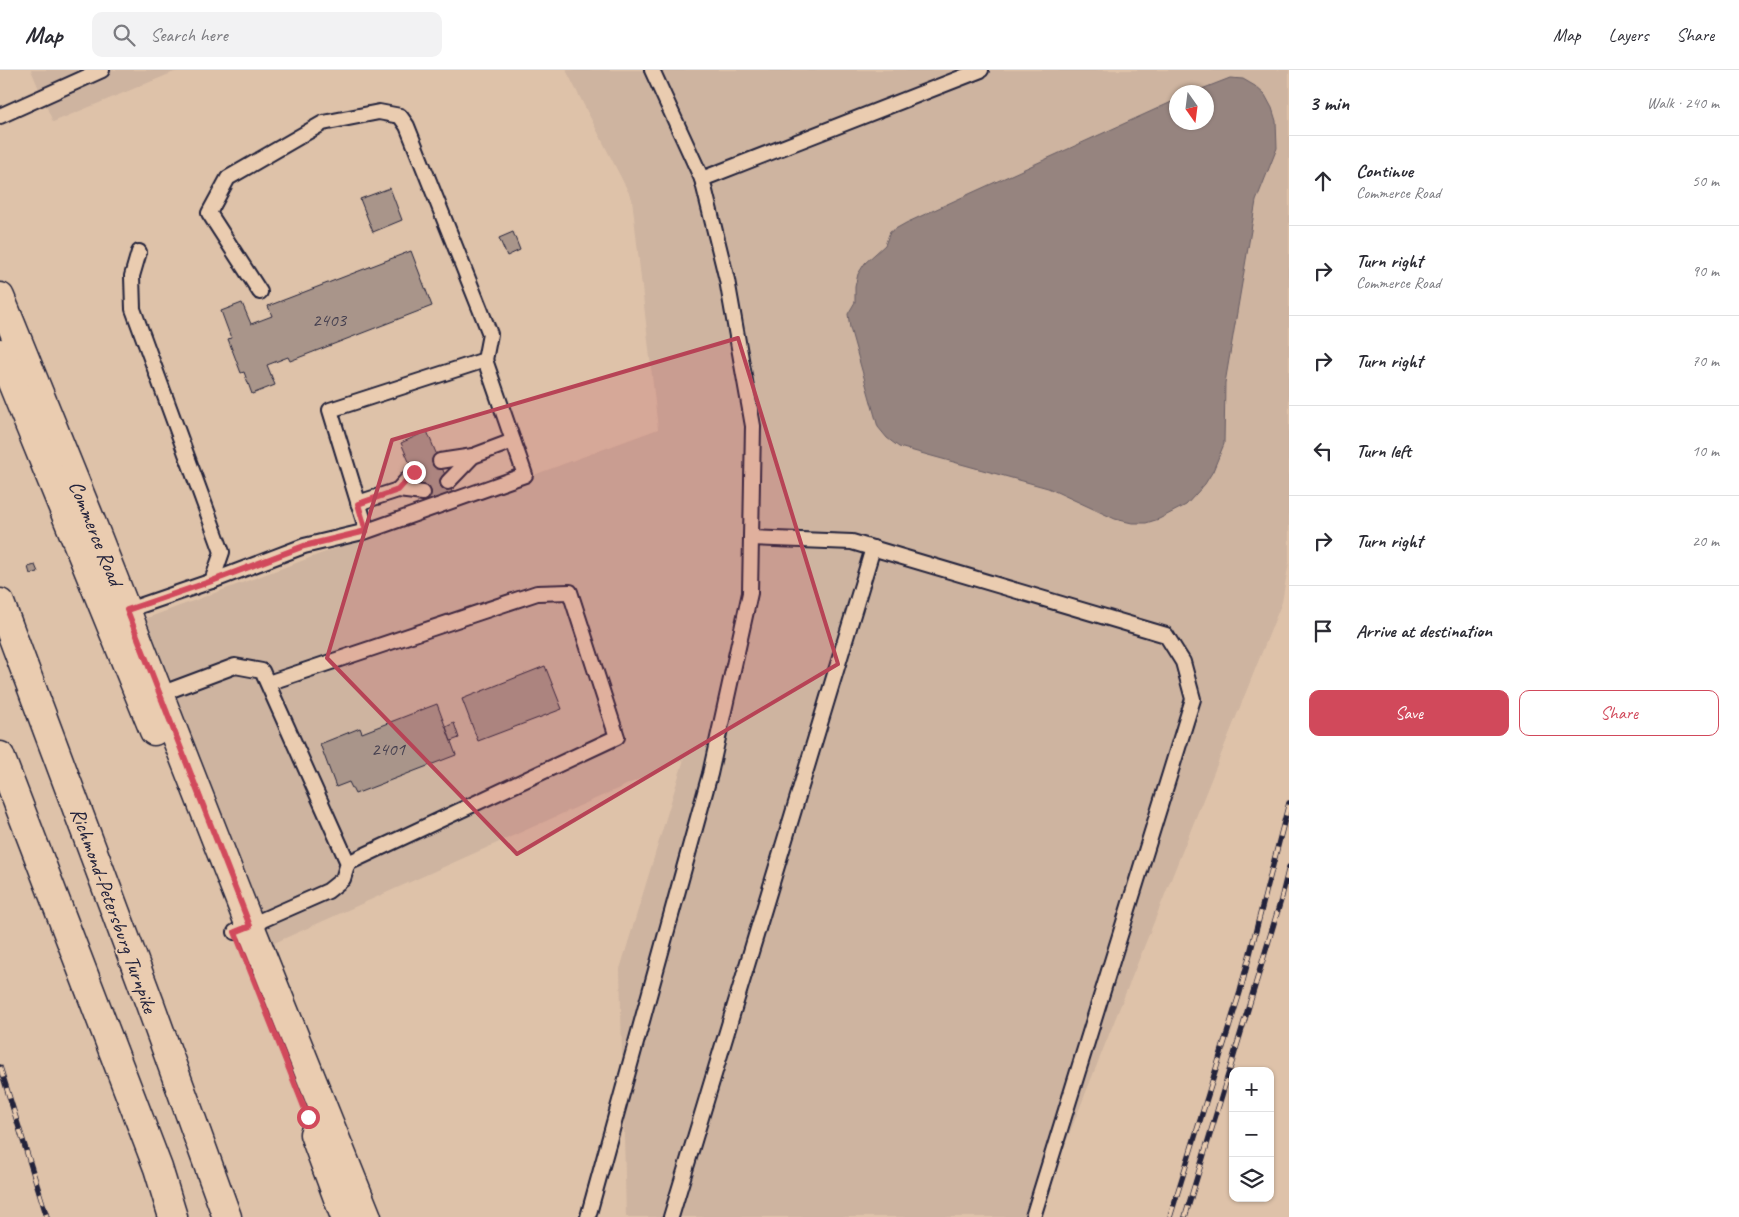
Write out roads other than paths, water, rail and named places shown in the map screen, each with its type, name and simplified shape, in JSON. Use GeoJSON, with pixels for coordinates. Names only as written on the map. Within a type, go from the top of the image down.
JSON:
{"type":"FeatureCollection","features":[{"type":"Feature","properties":{"kind":"main road","name":"Commerce Road"},"geometry":{"type":"LineString","coordinates":[[0,297],[117,613],[242,929],[367,1217]]}},
{"type":"Feature","properties":{"kind":"main road","name":"Commerce Road"},"geometry":{"type":"LineString","coordinates":[[0,353],[117,613]]}},
{"type":"Feature","properties":{"kind":"main road","name":"Richmond-Petersburg Turnpike"},"geometry":{"type":"LineString","coordinates":[[0,603],[227,1217]]}},
{"type":"Feature","properties":{"kind":"main road"},"geometry":{"type":"LineString","coordinates":[[0,756],[158,1168],[173,1217]]}},
{"type":"Feature","properties":{"kind":"main road","name":"Commerce Road"},"geometry":{"type":"LineString","coordinates":[[242,929],[345,1217]]}},
{"type":"Feature","properties":{"kind":"lane"},"geometry":{"type":"LineString","coordinates":[[0,116],[102,70]]}},
{"type":"Feature","properties":{"kind":"lane"},"geometry":{"type":"LineString","coordinates":[[588,1215],[710,774],[750,593],[753,426],[727,280],[702,179],[652,70]]}},
{"type":"Feature","properties":{"kind":"lane"},"geometry":{"type":"LineString","coordinates":[[702,179],[981,70]]}},
{"type":"Feature","properties":{"kind":"lane"},"geometry":{"type":"LineString","coordinates":[[117,613],[212,581],[304,546],[366,531],[524,475],[485,360],[490,334],[407,126],[400,116],[379,112],[323,123],[228,178],[209,213],[260,292]]}},
{"type":"Feature","properties":{"kind":"lane"},"geometry":{"type":"LineString","coordinates":[[140,252],[132,276],[133,310],[222,552],[212,581]]}},
{"type":"Feature","properties":{"kind":"lane"},"geometry":{"type":"LineString","coordinates":[[366,531],[330,410],[485,360]]}},
{"type":"Feature","properties":{"kind":"lane"},"geometry":{"type":"LineString","coordinates":[[440,462],[473,456],[513,441]]}},
{"type":"Feature","properties":{"kind":"lane"},"geometry":{"type":"LineString","coordinates":[[448,482],[473,456]]}},
{"type":"Feature","properties":{"kind":"lane"},"geometry":{"type":"LineString","coordinates":[[398,490],[414,472]]}},
{"type":"Feature","properties":{"kind":"lane"},"geometry":{"type":"LineString","coordinates":[[358,504],[398,490],[422,493]]}},
{"type":"Feature","properties":{"kind":"lane"},"geometry":{"type":"LineString","coordinates":[[751,538],[852,542],[874,548],[1166,635],[1184,662],[1193,699],[1033,1217]]}},
{"type":"Feature","properties":{"kind":"lane"},"geometry":{"type":"LineString","coordinates":[[670,1217],[874,548]]}},
{"type":"Feature","properties":{"kind":"lane"},"geometry":{"type":"LineString","coordinates":[[268,683],[537,593],[570,592],[617,737],[348,863]]}},
{"type":"Feature","properties":{"kind":"lane"},"geometry":{"type":"LineString","coordinates":[[150,697],[235,666],[262,671],[348,863],[343,879],[328,891],[242,929]]}},
{"type":"Feature","properties":{"kind":"railway"},"geometry":{"type":"LineString","coordinates":[[1170,1217],[1240,992],[1289,803]]}},
{"type":"Feature","properties":{"kind":"railway"},"geometry":{"type":"LineString","coordinates":[[1185,1217],[1281,900],[1289,867]]}},
{"type":"Feature","properties":{"kind":"railway"},"geometry":{"type":"LineString","coordinates":[[0,1067],[47,1217]]}}]}
